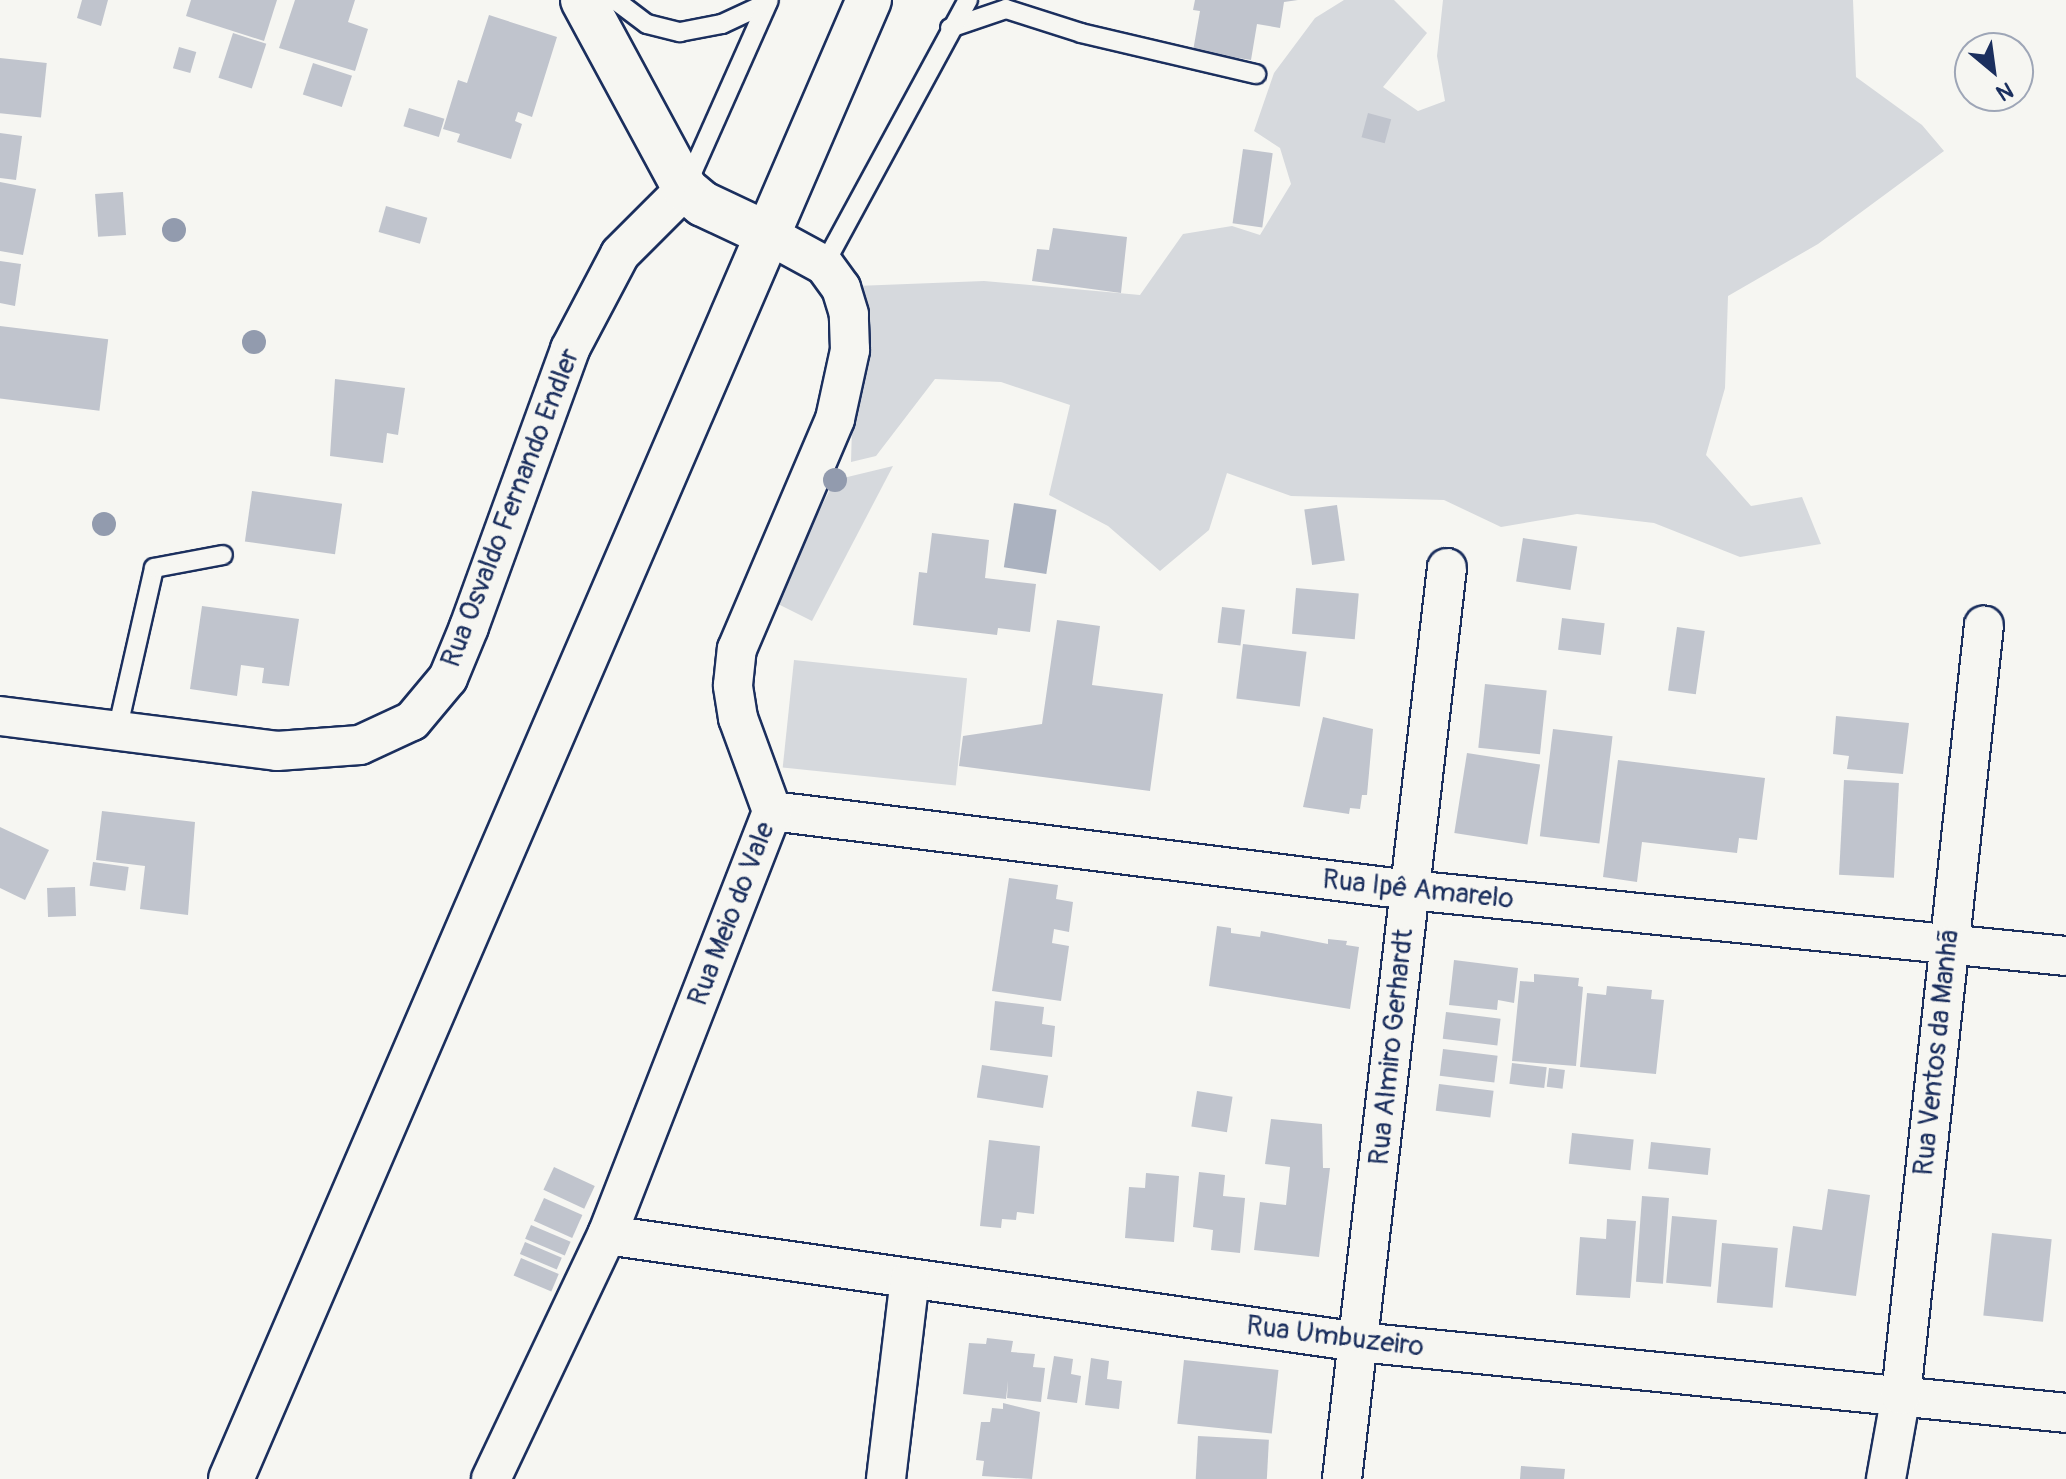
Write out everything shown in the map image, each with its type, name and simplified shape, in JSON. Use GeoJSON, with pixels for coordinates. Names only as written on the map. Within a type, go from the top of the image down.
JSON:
{"type":"FeatureCollection","features":[{"type":"Feature","properties":{"kind":"main road"},"geometry":{"type":"LineString","coordinates":[[583,0],[685,189],[714,210],[765,233]]}},
{"type":"Feature","properties":{"kind":"main road"},"geometry":{"type":"LineString","coordinates":[[231,1479],[765,233],[869,0]]}},
{"type":"Feature","properties":{"kind":"street","name":"Rua Osvaldo Fernando Endler"},"geometry":{"type":"LineString","coordinates":[[0,716],[277,751],[360,745],[412,721],[448,678],[570,349],[620,254],[685,189]]}},
{"type":"Feature","properties":{"kind":"street"},"geometry":{"type":"LineString","coordinates":[[765,233],[824,265]]}},
{"type":"Feature","properties":{"kind":"street","name":"Rua Meio do Vale"},"geometry":{"type":"LineString","coordinates":[[491,1479],[607,1235],[772,811],[738,718],[736,661],[835,419],[850,350],[849,314],[841,288],[824,265]]}},
{"type":"Feature","properties":{"kind":"street","name":"Rua Almiro Gerhardt"},"geometry":{"type":"LineString","coordinates":[[1342,1479],[1447,568]]}},
{"type":"Feature","properties":{"kind":"street","name":"Rua Ventos da Manhã"},"geometry":{"type":"LineString","coordinates":[[1886,1479],[1901,1395],[1984,625]]}},
{"type":"Feature","properties":{"kind":"street","name":"Rua Ipê Amarelo"},"geometry":{"type":"LineString","coordinates":[[772,811],[1410,890],[1948,947],[2066,956]]}},
{"type":"Feature","properties":{"kind":"street","name":"Rua Umbuzeiro"},"geometry":{"type":"LineString","coordinates":[[607,1235],[1359,1342],[2066,1413]]}},
{"type":"Feature","properties":{"kind":"street"},"geometry":{"type":"LineString","coordinates":[[886,1479],[910,1279]]}},
{"type":"Feature","properties":{"kind":"lane"},"geometry":{"type":"LineString","coordinates":[[615,0],[647,24],[680,32],[722,24],[768,2]]}},
{"type":"Feature","properties":{"kind":"lane"},"geometry":{"type":"LineString","coordinates":[[824,265],[950,28],[968,0]]}},
{"type":"Feature","properties":{"kind":"lane"},"geometry":{"type":"LineString","coordinates":[[685,189],[768,2]]}},
{"type":"Feature","properties":{"kind":"lane"},"geometry":{"type":"LineString","coordinates":[[950,28],[1006,9],[1081,33],[1256,74]]}},
{"type":"Feature","properties":{"kind":"lane"},"geometry":{"type":"LineString","coordinates":[[117,731],[154,568],[223,555]]}},
{"type":"Feature","properties":{"kind":"shaded area"},"geometry":{"type":"Polygon","coordinates":[[[1344,0],[1394,0],[1427,33],[1383,87],[1418,111],[1445,101],[1437,56],[1443,0],[1853,0],[1856,77],[1922,125],[1944,151],[1818,244],[1728,296],[1725,388],[1706,455],[1751,506],[1802,497],[1821,544],[1740,557],[1654,523],[1577,514],[1501,527],[1444,500],[1291,496],[1227,473],[1209,530],[1160,571],[1108,526],[1049,495],[1070,405],[1001,382],[935,379],[876,456],[851,462],[856,286],[984,281],[1140,295],[1183,234],[1232,226],[1260,235],[1291,184],[1280,148],[1254,131],[1274,73],[1315,18],[1344,0]]]}},
{"type":"Feature","properties":{"kind":"shaded area"},"geometry":{"type":"Polygon","coordinates":[[[893,466],[812,621],[772,601],[835,480],[893,466]]]}},
{"type":"Feature","properties":{"kind":"shaded area"},"geometry":{"type":"Polygon","coordinates":[[[1014,503],[1056,510],[1046,574],[1004,567],[1014,503]]]}},
{"type":"Feature","properties":{"kind":"shaded area"},"geometry":{"type":"Polygon","coordinates":[[[794,660],[967,678],[956,786],[783,767],[794,660]]]}},
{"type":"Feature","properties":{"kind":"building"},"geometry":{"type":"Polygon","coordinates":[[[82,0],[108,0],[101,26],[77,18],[82,0]]]}},
{"type":"Feature","properties":{"kind":"building"},"geometry":{"type":"Polygon","coordinates":[[[191,0],[277,0],[264,41],[186,16],[191,0]]]}},
{"type":"Feature","properties":{"kind":"building"},"geometry":{"type":"Polygon","coordinates":[[[295,0],[355,0],[348,22],[368,29],[355,71],[279,48],[295,0]]]}},
{"type":"Feature","properties":{"kind":"building"},"geometry":{"type":"Polygon","coordinates":[[[1195,0],[1298,0],[1284,2],[1280,28],[1257,24],[1251,60],[1193,51],[1200,11],[1193,10],[1195,0]]]}},
{"type":"Feature","properties":{"kind":"building"},"geometry":{"type":"Polygon","coordinates":[[[489,15],[557,37],[532,117],[518,112],[515,121],[522,124],[511,159],[457,142],[460,134],[443,129],[458,80],[467,83],[489,15]]]}},
{"type":"Feature","properties":{"kind":"building"},"geometry":{"type":"Polygon","coordinates":[[[233,33],[266,44],[252,89],[218,78],[233,33]]]}},
{"type":"Feature","properties":{"kind":"building"},"geometry":{"type":"Polygon","coordinates":[[[179,47],[196,52],[190,73],[173,68],[179,47]]]}},
{"type":"Feature","properties":{"kind":"building"},"geometry":{"type":"Polygon","coordinates":[[[0,58],[47,63],[41,118],[0,113],[0,58]]]}},
{"type":"Feature","properties":{"kind":"building"},"geometry":{"type":"Polygon","coordinates":[[[313,63],[352,76],[342,107],[303,94],[313,63]]]}},
{"type":"Feature","properties":{"kind":"building"},"geometry":{"type":"Polygon","coordinates":[[[409,108],[444,119],[439,137],[403,126],[409,108]]]}},
{"type":"Feature","properties":{"kind":"building"},"geometry":{"type":"Polygon","coordinates":[[[1368,113],[1391,119],[1385,143],[1362,137],[1368,113]]]}},
{"type":"Feature","properties":{"kind":"building"},"geometry":{"type":"Polygon","coordinates":[[[0,133],[22,136],[16,180],[0,178],[0,133]]]}},
{"type":"Feature","properties":{"kind":"building"},"geometry":{"type":"Polygon","coordinates":[[[1243,149],[1273,153],[1262,227],[1233,223],[1243,149]]]}},
{"type":"Feature","properties":{"kind":"building"},"geometry":{"type":"Polygon","coordinates":[[[0,182],[36,189],[23,255],[0,251],[0,182]]]}},
{"type":"Feature","properties":{"kind":"building"},"geometry":{"type":"Polygon","coordinates":[[[123,192],[126,235],[98,237],[95,194],[123,192]]]}},
{"type":"Feature","properties":{"kind":"building"},"geometry":{"type":"Polygon","coordinates":[[[386,206],[427,218],[420,244],[379,232],[386,206]]]}},
{"type":"Feature","properties":{"kind":"building"},"geometry":{"type":"Polygon","coordinates":[[[1053,228],[1127,237],[1121,293],[1032,281],[1037,249],[1049,250],[1053,228]]]}},
{"type":"Feature","properties":{"kind":"building"},"geometry":{"type":"Polygon","coordinates":[[[0,261],[21,264],[15,306],[0,303],[0,261]]]}},
{"type":"Feature","properties":{"kind":"building"},"geometry":{"type":"Polygon","coordinates":[[[0,326],[108,339],[99,411],[0,399],[0,326]]]}},
{"type":"Feature","properties":{"kind":"building"},"geometry":{"type":"Polygon","coordinates":[[[335,379],[405,388],[398,435],[387,433],[383,463],[330,456],[335,379]]]}},
{"type":"Feature","properties":{"kind":"building"},"geometry":{"type":"Polygon","coordinates":[[[252,491],[342,504],[335,554],[245,542],[252,491]]]}},
{"type":"Feature","properties":{"kind":"building"},"geometry":{"type":"Polygon","coordinates":[[[1337,505],[1345,560],[1312,565],[1304,510],[1337,505]]]}},
{"type":"Feature","properties":{"kind":"building"},"geometry":{"type":"Polygon","coordinates":[[[932,533],[989,540],[985,578],[1036,584],[1030,632],[998,628],[997,635],[913,625],[919,572],[927,573],[932,533]]]}},
{"type":"Feature","properties":{"kind":"building"},"geometry":{"type":"Polygon","coordinates":[[[1523,538],[1577,547],[1570,590],[1516,581],[1523,538]]]}},
{"type":"Feature","properties":{"kind":"building"},"geometry":{"type":"Polygon","coordinates":[[[1296,588],[1359,593],[1355,639],[1292,634],[1296,588]]]}},
{"type":"Feature","properties":{"kind":"building"},"geometry":{"type":"Polygon","coordinates":[[[202,606],[299,619],[289,686],[262,683],[264,668],[241,665],[237,696],[190,689],[202,606]]]}},
{"type":"Feature","properties":{"kind":"building"},"geometry":{"type":"Polygon","coordinates":[[[1222,607],[1245,610],[1240,646],[1218,643],[1222,607]]]}},
{"type":"Feature","properties":{"kind":"building"},"geometry":{"type":"Polygon","coordinates":[[[1562,618],[1605,623],[1601,655],[1558,650],[1562,618]]]}},
{"type":"Feature","properties":{"kind":"building"},"geometry":{"type":"Polygon","coordinates":[[[1057,620],[1100,626],[1092,685],[1163,694],[1150,791],[959,766],[963,736],[1042,724],[1057,620]]]}},
{"type":"Feature","properties":{"kind":"building"},"geometry":{"type":"Polygon","coordinates":[[[1677,627],[1705,631],[1696,694],[1668,690],[1677,627]]]}},
{"type":"Feature","properties":{"kind":"building"},"geometry":{"type":"Polygon","coordinates":[[[1243,644],[1307,652],[1300,706],[1236,699],[1243,644]]]}},
{"type":"Feature","properties":{"kind":"building"},"geometry":{"type":"Polygon","coordinates":[[[1485,684],[1547,690],[1540,754],[1478,748],[1485,684]]]}},
{"type":"Feature","properties":{"kind":"building"},"geometry":{"type":"Polygon","coordinates":[[[1836,716],[1909,723],[1903,774],[1847,769],[1849,756],[1833,754],[1836,716]]]}},
{"type":"Feature","properties":{"kind":"building"},"geometry":{"type":"Polygon","coordinates":[[[1323,717],[1373,729],[1367,795],[1362,795],[1360,809],[1350,808],[1349,814],[1303,807],[1323,717]]]}},
{"type":"Feature","properties":{"kind":"building"},"geometry":{"type":"Polygon","coordinates":[[[1553,729],[1613,736],[1599,844],[1540,836],[1553,729]]]}},
{"type":"Feature","properties":{"kind":"building"},"geometry":{"type":"Polygon","coordinates":[[[1467,753],[1540,765],[1527,845],[1454,833],[1467,753]]]}},
{"type":"Feature","properties":{"kind":"building"},"geometry":{"type":"Polygon","coordinates":[[[1618,760],[1765,778],[1757,840],[1739,838],[1737,853],[1642,842],[1637,882],[1603,877],[1618,760]]]}},
{"type":"Feature","properties":{"kind":"building"},"geometry":{"type":"Polygon","coordinates":[[[1844,780],[1899,783],[1894,878],[1839,875],[1844,780]]]}},
{"type":"Feature","properties":{"kind":"building"},"geometry":{"type":"Polygon","coordinates":[[[102,811],[195,822],[188,915],[140,909],[145,866],[96,860],[102,811]]]}},
{"type":"Feature","properties":{"kind":"building"},"geometry":{"type":"Polygon","coordinates":[[[0,827],[49,850],[25,900],[0,888],[0,827]]]}},
{"type":"Feature","properties":{"kind":"building"},"geometry":{"type":"Polygon","coordinates":[[[93,862],[129,867],[125,891],[90,886],[93,862]]]}},
{"type":"Feature","properties":{"kind":"building"},"geometry":{"type":"Polygon","coordinates":[[[1009,878],[1058,885],[1056,899],[1073,902],[1069,932],[1054,929],[1052,943],[1069,946],[1061,1001],[992,991],[1009,878]]]}},
{"type":"Feature","properties":{"kind":"building"},"geometry":{"type":"Polygon","coordinates":[[[75,887],[76,916],[48,917],[47,888],[75,887]]]}},
{"type":"Feature","properties":{"kind":"building"},"geometry":{"type":"Polygon","coordinates":[[[1217,926],[1231,928],[1231,933],[1260,937],[1261,931],[1328,944],[1328,939],[1347,941],[1346,945],[1359,947],[1350,1009],[1209,986],[1217,926]]]}},
{"type":"Feature","properties":{"kind":"building"},"geometry":{"type":"Polygon","coordinates":[[[1454,960],[1518,968],[1514,1003],[1498,1000],[1497,1010],[1449,1005],[1454,960]]]}},
{"type":"Feature","properties":{"kind":"building"},"geometry":{"type":"Polygon","coordinates":[[[1534,974],[1579,978],[1578,986],[1583,987],[1576,1066],[1512,1061],[1520,981],[1534,982],[1534,974]]]}},
{"type":"Feature","properties":{"kind":"building"},"geometry":{"type":"Polygon","coordinates":[[[1607,986],[1652,990],[1651,999],[1664,1000],[1656,1074],[1580,1067],[1587,993],[1606,995],[1607,986]]]}},
{"type":"Feature","properties":{"kind":"building"},"geometry":{"type":"Polygon","coordinates":[[[995,1001],[1044,1007],[1042,1024],[1055,1026],[1052,1057],[990,1050],[995,1001]]]}},
{"type":"Feature","properties":{"kind":"building"},"geometry":{"type":"Polygon","coordinates":[[[1446,1012],[1501,1019],[1497,1046],[1443,1039],[1446,1012]]]}},
{"type":"Feature","properties":{"kind":"building"},"geometry":{"type":"Polygon","coordinates":[[[1443,1049],[1498,1056],[1494,1083],[1440,1076],[1443,1049]]]}},
{"type":"Feature","properties":{"kind":"building"},"geometry":{"type":"Polygon","coordinates":[[[1512,1063],[1547,1067],[1544,1088],[1509,1084],[1512,1063]]]}},
{"type":"Feature","properties":{"kind":"building"},"geometry":{"type":"Polygon","coordinates":[[[982,1065],[1048,1075],[1043,1108],[977,1098],[982,1065]]]}},
{"type":"Feature","properties":{"kind":"building"},"geometry":{"type":"Polygon","coordinates":[[[1549,1068],[1565,1070],[1563,1089],[1547,1087],[1549,1068]]]}},
{"type":"Feature","properties":{"kind":"building"},"geometry":{"type":"Polygon","coordinates":[[[1439,1084],[1494,1091],[1490,1118],[1436,1111],[1439,1084]]]}},
{"type":"Feature","properties":{"kind":"building"},"geometry":{"type":"Polygon","coordinates":[[[1197,1091],[1233,1097],[1227,1132],[1191,1127],[1197,1091]]]}},
{"type":"Feature","properties":{"kind":"building"},"geometry":{"type":"Polygon","coordinates":[[[1271,1119],[1322,1124],[1323,1168],[1330,1168],[1319,1257],[1254,1250],[1260,1202],[1286,1205],[1290,1167],[1265,1164],[1271,1119]]]}},
{"type":"Feature","properties":{"kind":"building"},"geometry":{"type":"Polygon","coordinates":[[[1572,1133],[1634,1139],[1630,1170],[1569,1164],[1572,1133]]]}},
{"type":"Feature","properties":{"kind":"building"},"geometry":{"type":"Polygon","coordinates":[[[989,1140],[1040,1146],[1034,1214],[1017,1212],[1016,1220],[1002,1219],[1001,1228],[980,1226],[989,1140]]]}},
{"type":"Feature","properties":{"kind":"building"},"geometry":{"type":"Polygon","coordinates":[[[1651,1142],[1711,1148],[1708,1175],[1648,1169],[1651,1142]]]}},
{"type":"Feature","properties":{"kind":"building"},"geometry":{"type":"Polygon","coordinates":[[[554,1167],[595,1186],[584,1209],[543,1190],[554,1167]]]}},
{"type":"Feature","properties":{"kind":"building"},"geometry":{"type":"Polygon","coordinates":[[[1199,1172],[1225,1175],[1223,1196],[1245,1198],[1240,1253],[1211,1250],[1213,1230],[1193,1227],[1199,1172]]]}},
{"type":"Feature","properties":{"kind":"building"},"geometry":{"type":"Polygon","coordinates":[[[1146,1173],[1179,1176],[1174,1242],[1125,1238],[1129,1187],[1145,1188],[1146,1173]]]}},
{"type":"Feature","properties":{"kind":"building"},"geometry":{"type":"Polygon","coordinates":[[[1828,1189],[1870,1195],[1856,1296],[1785,1287],[1793,1226],[1822,1230],[1828,1189]]]}},
{"type":"Feature","properties":{"kind":"building"},"geometry":{"type":"Polygon","coordinates":[[[1642,1196],[1669,1198],[1663,1284],[1636,1282],[1642,1196]]]}},
{"type":"Feature","properties":{"kind":"building"},"geometry":{"type":"Polygon","coordinates":[[[544,1198],[582,1215],[572,1238],[534,1221],[544,1198]]]}},
{"type":"Feature","properties":{"kind":"building"},"geometry":{"type":"Polygon","coordinates":[[[1672,1216],[1717,1220],[1711,1287],[1666,1283],[1672,1216]]]}},
{"type":"Feature","properties":{"kind":"building"},"geometry":{"type":"Polygon","coordinates":[[[1607,1219],[1636,1221],[1630,1298],[1576,1295],[1580,1237],[1606,1239],[1607,1219]]]}},
{"type":"Feature","properties":{"kind":"building"},"geometry":{"type":"Polygon","coordinates":[[[531,1225],[571,1242],[565,1256],[525,1239],[531,1225]]]}},
{"type":"Feature","properties":{"kind":"building"},"geometry":{"type":"Polygon","coordinates":[[[1992,1233],[2052,1239],[2043,1322],[1983,1316],[1992,1233]]]}},
{"type":"Feature","properties":{"kind":"building"},"geometry":{"type":"Polygon","coordinates":[[[525,1242],[562,1258],[557,1270],[520,1254],[525,1242]]]}},
{"type":"Feature","properties":{"kind":"building"},"geometry":{"type":"Polygon","coordinates":[[[1722,1243],[1778,1248],[1773,1308],[1717,1303],[1722,1243]]]}},
{"type":"Feature","properties":{"kind":"building"},"geometry":{"type":"Polygon","coordinates":[[[521,1258],[559,1274],[551,1292],[514,1275],[521,1258]]]}},
{"type":"Feature","properties":{"kind":"building"},"geometry":{"type":"Polygon","coordinates":[[[987,1338],[1013,1341],[1011,1352],[1035,1354],[1033,1367],[1045,1368],[1041,1402],[1007,1398],[1008,1381],[1006,1399],[963,1394],[969,1343],[986,1344],[987,1338]]]}},
{"type":"Feature","properties":{"kind":"building"},"geometry":{"type":"Polygon","coordinates":[[[1054,1356],[1073,1359],[1071,1374],[1081,1376],[1077,1403],[1047,1399],[1054,1356]]]}},
{"type":"Feature","properties":{"kind":"building"},"geometry":{"type":"Polygon","coordinates":[[[1091,1358],[1109,1361],[1107,1379],[1122,1381],[1119,1409],[1085,1405],[1091,1358]]]}},
{"type":"Feature","properties":{"kind":"building"},"geometry":{"type":"Polygon","coordinates":[[[1184,1360],[1278,1370],[1272,1434],[1177,1424],[1184,1360]]]}},
{"type":"Feature","properties":{"kind":"building"},"geometry":{"type":"Polygon","coordinates":[[[1003,1403],[1040,1412],[1032,1479],[982,1476],[984,1461],[976,1460],[981,1422],[990,1422],[992,1408],[1003,1409],[1003,1403]]]}},
{"type":"Feature","properties":{"kind":"building"},"geometry":{"type":"Polygon","coordinates":[[[1198,1436],[1269,1440],[1267,1479],[1196,1479],[1198,1436]]]}},
{"type":"Feature","properties":{"kind":"building"},"geometry":{"type":"Polygon","coordinates":[[[1521,1466],[1565,1469],[1564,1479],[1520,1479],[1521,1466]]]}}]}
